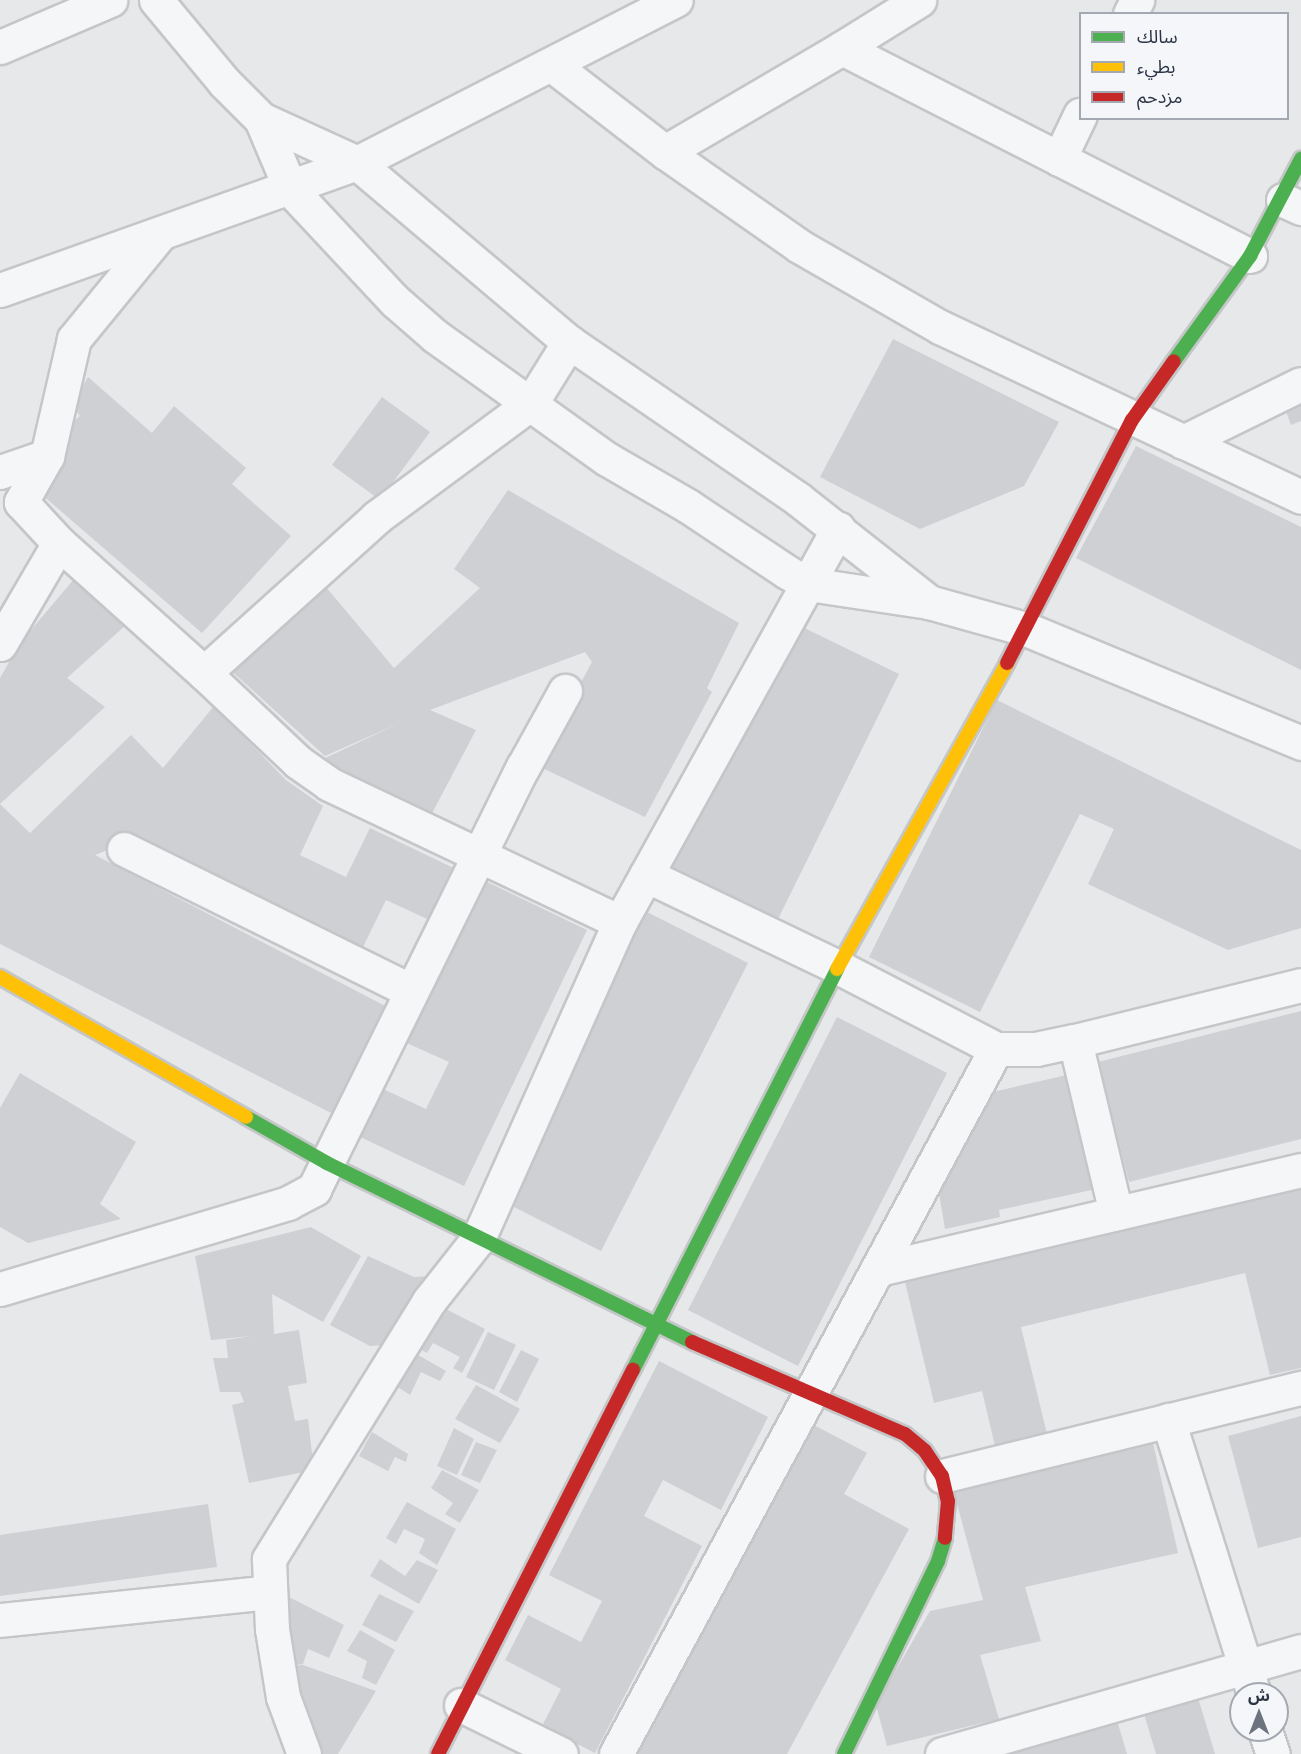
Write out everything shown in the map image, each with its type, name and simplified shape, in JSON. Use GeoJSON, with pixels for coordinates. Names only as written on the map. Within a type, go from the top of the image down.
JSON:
{"type":"FeatureCollection","features":[{"type":"Feature","properties":{"kind":"street"},"geometry":{"type":"LineString","coordinates":[[0,47],[111,0]]}},
{"type":"Feature","properties":{"kind":"street"},"geometry":{"type":"LineString","coordinates":[[156,0],[224,82],[261,119],[357,163],[569,342],[838,528],[928,602]]}},
{"type":"Feature","properties":{"kind":"street"},"geometry":{"type":"LineString","coordinates":[[665,152],[919,0]]}},
{"type":"Feature","properties":{"kind":"street"},"geometry":{"type":"LineString","coordinates":[[0,290],[291,190],[357,163],[552,65],[666,3]]}},
{"type":"Feature","properties":{"kind":"street"},"geometry":{"type":"LineString","coordinates":[[842,48],[1250,256]]}},
{"type":"Feature","properties":{"kind":"street"},"geometry":{"type":"LineString","coordinates":[[552,65],[665,152],[799,246],[940,327],[1132,420],[1301,497]]}},
{"type":"Feature","properties":{"kind":"street"},"geometry":{"type":"LineString","coordinates":[[1059,159],[1079,117]]}},
{"type":"Feature","properties":{"kind":"street"},"geometry":{"type":"LineString","coordinates":[[261,119],[291,190],[394,301],[435,336],[607,459],[808,585],[928,602],[1026,630],[1301,743]]}},
{"type":"Feature","properties":{"kind":"street"},"geometry":{"type":"LineString","coordinates":[[438,1754],[653,1325],[838,967],[1026,630],[1132,420],[1250,256],[1292,204],[1301,159]]}},
{"type":"Feature","properties":{"kind":"street"},"geometry":{"type":"LineString","coordinates":[[159,235],[74,339],[47,456],[21,502],[59,543],[204,673],[298,762],[329,784],[482,854],[620,922]]}},
{"type":"Feature","properties":{"kind":"street"},"geometry":{"type":"LineString","coordinates":[[204,673],[258,619],[377,517],[531,403],[569,342]]}},
{"type":"Feature","properties":{"kind":"street"},"geometry":{"type":"LineString","coordinates":[[1183,442],[1301,384]]}},
{"type":"Feature","properties":{"kind":"street"},"geometry":{"type":"LineString","coordinates":[[0,472],[47,456]]}},
{"type":"Feature","properties":{"kind":"street"},"geometry":{"type":"LineString","coordinates":[[304,1754],[283,1697],[270,1592],[269,1560],[429,1301],[478,1239],[620,922],[838,528]]}},
{"type":"Feature","properties":{"kind":"street"},"geometry":{"type":"LineString","coordinates":[[0,645],[59,543]]}},
{"type":"Feature","properties":{"kind":"street"},"geometry":{"type":"LineString","coordinates":[[0,1289],[288,1203],[314,1189],[411,992],[565,691]]}},
{"type":"Feature","properties":{"kind":"street"},"geometry":{"type":"LineString","coordinates":[[124,849],[411,992]]}},
{"type":"Feature","properties":{"kind":"street"},"geometry":{"type":"LineString","coordinates":[[646,875],[838,967],[996,1048],[1036,1048],[1075,1041],[1301,985]]}},
{"type":"Feature","properties":{"kind":"street"},"geometry":{"type":"LineString","coordinates":[[0,977],[327,1163],[653,1325],[812,1395],[875,1418],[905,1434],[925,1451],[942,1476],[948,1501],[948,1530],[938,1561],[844,1754]]}},
{"type":"Feature","properties":{"kind":"street"},"geometry":{"type":"LineString","coordinates":[[1075,1041],[1116,1213]]}},
{"type":"Feature","properties":{"kind":"street"},"geometry":{"type":"LineString","coordinates":[[615,1754],[812,1395],[996,1048]]}},
{"type":"Feature","properties":{"kind":"street"},"geometry":{"type":"LineString","coordinates":[[879,1269],[1301,1170]]}},
{"type":"Feature","properties":{"kind":"street"},"geometry":{"type":"LineString","coordinates":[[942,1476],[1301,1388]]}},
{"type":"Feature","properties":{"kind":"street"},"geometry":{"type":"LineString","coordinates":[[1168,1420],[1250,1681]]}},
{"type":"Feature","properties":{"kind":"street"},"geometry":{"type":"LineString","coordinates":[[0,1620],[270,1592]]}},
{"type":"Feature","properties":{"kind":"street"},"geometry":{"type":"LineString","coordinates":[[942,1754],[1250,1681],[1301,1652]]}},
{"type":"Feature","properties":{"kind":"street"},"geometry":{"type":"LineString","coordinates":[[461,1705],[561,1754]]}},
{"type":"Feature","properties":{"kind":"building"},"geometry":{"type":"Polygon","coordinates":[[[893,339],[1059,422],[1024,486],[920,529],[820,477],[893,339]]]}},
{"type":"Feature","properties":{"kind":"building"},"geometry":{"type":"Polygon","coordinates":[[[88,377],[152,433],[174,406],[246,468],[232,484],[291,536],[202,633],[41,494],[65,428],[80,416],[72,405],[88,377]]]}},
{"type":"Feature","properties":{"kind":"building"},"geometry":{"type":"Polygon","coordinates":[[[382,397],[430,432],[380,500],[332,465],[382,397]]]}},
{"type":"Feature","properties":{"kind":"building"},"geometry":{"type":"Polygon","coordinates":[[[1301,400],[1301,421],[1291,425],[1284,406],[1301,400]]]}},
{"type":"Feature","properties":{"kind":"building"},"geometry":{"type":"Polygon","coordinates":[[[1136,446],[1301,527],[1301,670],[1076,558],[1136,446]]]}},
{"type":"Feature","properties":{"kind":"building"},"geometry":{"type":"Polygon","coordinates":[[[508,490],[739,623],[707,688],[712,692],[645,817],[536,765],[592,662],[585,652],[430,710],[476,730],[430,817],[323,759],[402,722],[325,756],[227,667],[320,580],[394,668],[480,588],[454,569],[508,490]]]}},
{"type":"Feature","properties":{"kind":"building"},"geometry":{"type":"Polygon","coordinates":[[[74,579],[127,624],[67,678],[105,707],[0,804],[0,678],[20,643],[74,579]]]}},
{"type":"Feature","properties":{"kind":"building"},"geometry":{"type":"Polygon","coordinates":[[[790,621],[899,674],[777,921],[668,868],[790,621]]]}},
{"type":"Feature","properties":{"kind":"building"},"geometry":{"type":"Polygon","coordinates":[[[997,700],[1301,850],[1301,928],[1228,950],[1088,884],[1114,829],[1080,814],[980,1012],[869,957],[997,700]]]}},
{"type":"Feature","properties":{"kind":"building"},"geometry":{"type":"Polygon","coordinates":[[[214,706],[286,780],[323,806],[300,855],[346,877],[370,828],[462,872],[438,924],[386,900],[363,947],[135,839],[95,855],[393,1010],[337,1116],[0,944],[0,804],[30,833],[131,735],[163,768],[214,706]]]}},
{"type":"Feature","properties":{"kind":"building"},"geometry":{"type":"Polygon","coordinates":[[[479,878],[587,930],[464,1186],[356,1135],[379,1087],[426,1109],[449,1062],[400,1040],[479,878]]]}},
{"type":"Feature","properties":{"kind":"building"},"geometry":{"type":"Polygon","coordinates":[[[645,911],[748,963],[601,1251],[498,1199],[645,911]]]}},
{"type":"Feature","properties":{"kind":"building"},"geometry":{"type":"Polygon","coordinates":[[[1301,1011],[1301,1139],[1129,1182],[1098,1062],[1301,1011]]]}},
{"type":"Feature","properties":{"kind":"building"},"geometry":{"type":"Polygon","coordinates":[[[837,1017],[947,1073],[798,1366],[688,1310],[837,1017]]]}},
{"type":"Feature","properties":{"kind":"building"},"geometry":{"type":"Polygon","coordinates":[[[20,1073],[136,1142],[100,1204],[121,1219],[28,1243],[0,1227],[0,1108],[20,1073]]]}},
{"type":"Feature","properties":{"kind":"building"},"geometry":{"type":"Polygon","coordinates":[[[1067,1075],[1096,1189],[999,1210],[1000,1217],[945,1229],[938,1187],[988,1093],[1067,1075]]]}},
{"type":"Feature","properties":{"kind":"building"},"geometry":{"type":"Polygon","coordinates":[[[1301,1187],[1301,1368],[1270,1375],[1245,1273],[1021,1327],[1047,1434],[995,1446],[982,1391],[934,1403],[905,1282],[1301,1187]]]}},
{"type":"Feature","properties":{"kind":"building"},"geometry":{"type":"Polygon","coordinates":[[[311,1227],[361,1256],[323,1322],[272,1294],[274,1334],[299,1330],[307,1383],[288,1386],[295,1421],[308,1419],[314,1470],[249,1483],[232,1405],[244,1402],[240,1392],[220,1392],[213,1358],[228,1358],[226,1340],[252,1336],[211,1340],[195,1256],[311,1227]]]}},
{"type":"Feature","properties":{"kind":"building"},"geometry":{"type":"Polygon","coordinates":[[[368,1256],[414,1277],[434,1276],[399,1344],[370,1346],[330,1325],[368,1256]]]}},
{"type":"Feature","properties":{"kind":"building"},"geometry":{"type":"Polygon","coordinates":[[[434,1303],[485,1329],[462,1373],[453,1368],[460,1357],[433,1343],[427,1353],[412,1345],[434,1303]]]}},
{"type":"Feature","properties":{"kind":"building"},"geometry":{"type":"Polygon","coordinates":[[[488,1332],[516,1345],[494,1390],[466,1377],[488,1332]]]}},
{"type":"Feature","properties":{"kind":"building"},"geometry":{"type":"Polygon","coordinates":[[[521,1350],[539,1359],[517,1402],[499,1392],[521,1350]]]}},
{"type":"Feature","properties":{"kind":"building"},"geometry":{"type":"Polygon","coordinates":[[[413,1352],[446,1371],[440,1381],[421,1372],[410,1395],[396,1386],[413,1352]]]}},
{"type":"Feature","properties":{"kind":"building"},"geometry":{"type":"Polygon","coordinates":[[[659,1361],[768,1417],[721,1510],[663,1480],[644,1516],[702,1546],[595,1753],[542,1726],[561,1689],[505,1660],[528,1615],[581,1642],[602,1601],[549,1575],[659,1361]]]}},
{"type":"Feature","properties":{"kind":"building"},"geometry":{"type":"Polygon","coordinates":[[[476,1385],[520,1409],[500,1443],[455,1419],[476,1385]]]}},
{"type":"Feature","properties":{"kind":"building"},"geometry":{"type":"Polygon","coordinates":[[[1301,1416],[1301,1537],[1258,1548],[1228,1436],[1301,1416]]]}},
{"type":"Feature","properties":{"kind":"building"},"geometry":{"type":"Polygon","coordinates":[[[812,1424],[867,1453],[844,1494],[909,1529],[787,1754],[633,1754],[812,1424]]]}},
{"type":"Feature","properties":{"kind":"building"},"geometry":{"type":"Polygon","coordinates":[[[454,1428],[474,1439],[457,1475],[437,1466],[454,1428]]]}},
{"type":"Feature","properties":{"kind":"building"},"geometry":{"type":"Polygon","coordinates":[[[372,1432],[408,1454],[406,1462],[395,1457],[388,1471],[359,1456],[372,1432]]]}},
{"type":"Feature","properties":{"kind":"building"},"geometry":{"type":"Polygon","coordinates":[[[476,1442],[497,1450],[480,1483],[461,1475],[476,1442]]]}},
{"type":"Feature","properties":{"kind":"building"},"geometry":{"type":"Polygon","coordinates":[[[1153,1443],[1178,1553],[1025,1587],[1041,1641],[980,1655],[999,1719],[887,1746],[876,1705],[930,1611],[983,1600],[953,1489],[1153,1443]]]}},
{"type":"Feature","properties":{"kind":"building"},"geometry":{"type":"Polygon","coordinates":[[[442,1470],[479,1490],[460,1523],[445,1514],[453,1503],[431,1488],[442,1470]]]}},
{"type":"Feature","properties":{"kind":"building"},"geometry":{"type":"Polygon","coordinates":[[[407,1502],[456,1529],[437,1565],[419,1553],[425,1539],[404,1529],[396,1544],[386,1538],[407,1502]]]}},
{"type":"Feature","properties":{"kind":"building"},"geometry":{"type":"Polygon","coordinates":[[[208,1504],[217,1567],[0,1596],[0,1535],[208,1504]]]}},
{"type":"Feature","properties":{"kind":"building"},"geometry":{"type":"Polygon","coordinates":[[[380,1559],[405,1576],[417,1560],[438,1570],[419,1604],[370,1576],[380,1559]]]}},
{"type":"Feature","properties":{"kind":"building"},"geometry":{"type":"Polygon","coordinates":[[[379,1594],[414,1611],[396,1642],[362,1625],[379,1594]]]}},
{"type":"Feature","properties":{"kind":"building"},"geometry":{"type":"Polygon","coordinates":[[[287,1596],[344,1625],[329,1658],[308,1649],[303,1664],[279,1667],[303,1665],[376,1691],[338,1754],[294,1754],[288,1723],[307,1727],[310,1717],[284,1720],[269,1648],[271,1625],[287,1596]]]}},
{"type":"Feature","properties":{"kind":"building"},"geometry":{"type":"Polygon","coordinates":[[[360,1630],[395,1650],[376,1685],[362,1678],[367,1661],[347,1651],[360,1630]]]}},
{"type":"Feature","properties":{"kind":"building"},"geometry":{"type":"Polygon","coordinates":[[[1196,1691],[1215,1754],[1156,1754],[1142,1707],[1196,1691]]]}},
{"type":"Feature","properties":{"kind":"building"},"geometry":{"type":"Polygon","coordinates":[[[1116,1717],[1127,1754],[993,1754],[1116,1717]]]}},
{"type":"Feature","properties":{"kind":"traffic: fast"},"geometry":{"type":"LineString","coordinates":[[1174,361],[1250,256],[1301,159]]}},
{"type":"Feature","properties":{"kind":"traffic: fast"},"geometry":{"type":"LineString","coordinates":[[633,1370],[837,969]]}},
{"type":"Feature","properties":{"kind":"traffic: fast"},"geometry":{"type":"LineString","coordinates":[[246,1117],[327,1163],[692,1342]]}},
{"type":"Feature","properties":{"kind":"traffic: fast"},"geometry":{"type":"LineString","coordinates":[[844,1754],[938,1561],[945,1538]]}},
{"type":"Feature","properties":{"kind":"traffic: slow"},"geometry":{"type":"LineString","coordinates":[[837,969],[1007,663]]}},
{"type":"Feature","properties":{"kind":"traffic: slow"},"geometry":{"type":"LineString","coordinates":[[0,977],[246,1117]]}},
{"type":"Feature","properties":{"kind":"traffic: jam"},"geometry":{"type":"LineString","coordinates":[[1007,663],[1132,420],[1174,361]]}},
{"type":"Feature","properties":{"kind":"traffic: jam"},"geometry":{"type":"LineString","coordinates":[[692,1342],[905,1434],[925,1451],[942,1476],[948,1501],[945,1538]]}},
{"type":"Feature","properties":{"kind":"traffic: jam"},"geometry":{"type":"LineString","coordinates":[[438,1754],[633,1370]]}}]}
